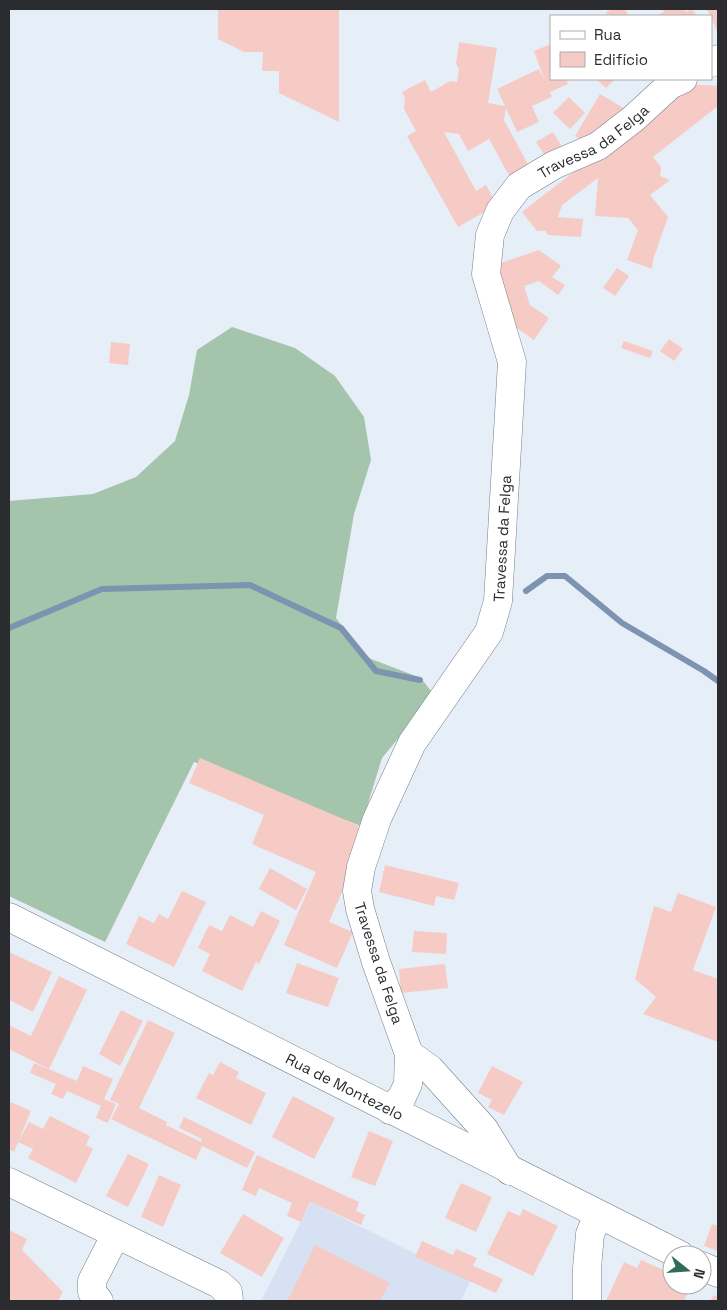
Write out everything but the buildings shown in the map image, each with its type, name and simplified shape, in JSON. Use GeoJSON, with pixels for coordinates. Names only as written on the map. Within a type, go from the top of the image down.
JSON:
{"type":"FeatureCollection","features":[{"type":"Feature","properties":{"kind":"street","name":"Travessa da Felga"},"geometry":{"type":"LineString","coordinates":[[390,1110],[402,1097],[408,1084],[409,1054],[376,962],[360,909],[357,891],[361,867],[377,819],[412,743],[489,632],[498,601],[512,362],[486,274],[490,235],[500,212],[519,186],[554,165],[598,146],[633,120],[670,85],[681,80]]}},
{"type":"Feature","properties":{"kind":"street","name":"Rua de Montezelo"},"geometry":{"type":"LineString","coordinates":[[9,917],[662,1246]]}},
{"type":"Feature","properties":{"kind":"street"},"geometry":{"type":"LineString","coordinates":[[409,1054],[430,1069],[484,1129],[510,1171]]}},
{"type":"Feature","properties":{"kind":"street"},"geometry":{"type":"LineString","coordinates":[[9,1182],[219,1284],[228,1292],[229,1301]]}},
{"type":"Feature","properties":{"kind":"street"},"geometry":{"type":"LineString","coordinates":[[587,1301],[590,1234],[598,1215]]}},
{"type":"Feature","properties":{"kind":"street"},"geometry":{"type":"LineString","coordinates":[[99,1301],[92,1292],[92,1281],[116,1234]]}},
{"type":"Feature","properties":{"kind":"shaded area"},"geometry":{"type":"Polygon","coordinates":[[[311,1202],[470,1281],[461,1301],[261,1301],[311,1202]]]}},
{"type":"Feature","properties":{"kind":"green space"},"geometry":{"type":"Polygon","coordinates":[[[232,327],[295,348],[335,376],[364,417],[371,460],[354,514],[336,618],[366,657],[421,678],[434,695],[382,758],[361,826],[194,762],[105,942],[9,896],[9,501],[93,494],[136,477],[175,441],[189,395],[197,350],[232,327]]]}},
{"type":"Feature","properties":{"kind":"waterway"},"geometry":{"type":"LineString","coordinates":[[526,591],[547,576],[565,576],[622,623],[718,681]]}},
{"type":"Feature","properties":{"kind":"waterway"},"geometry":{"type":"LineString","coordinates":[[9,628],[102,589],[250,585],[341,628],[376,671],[420,680]]}}]}
